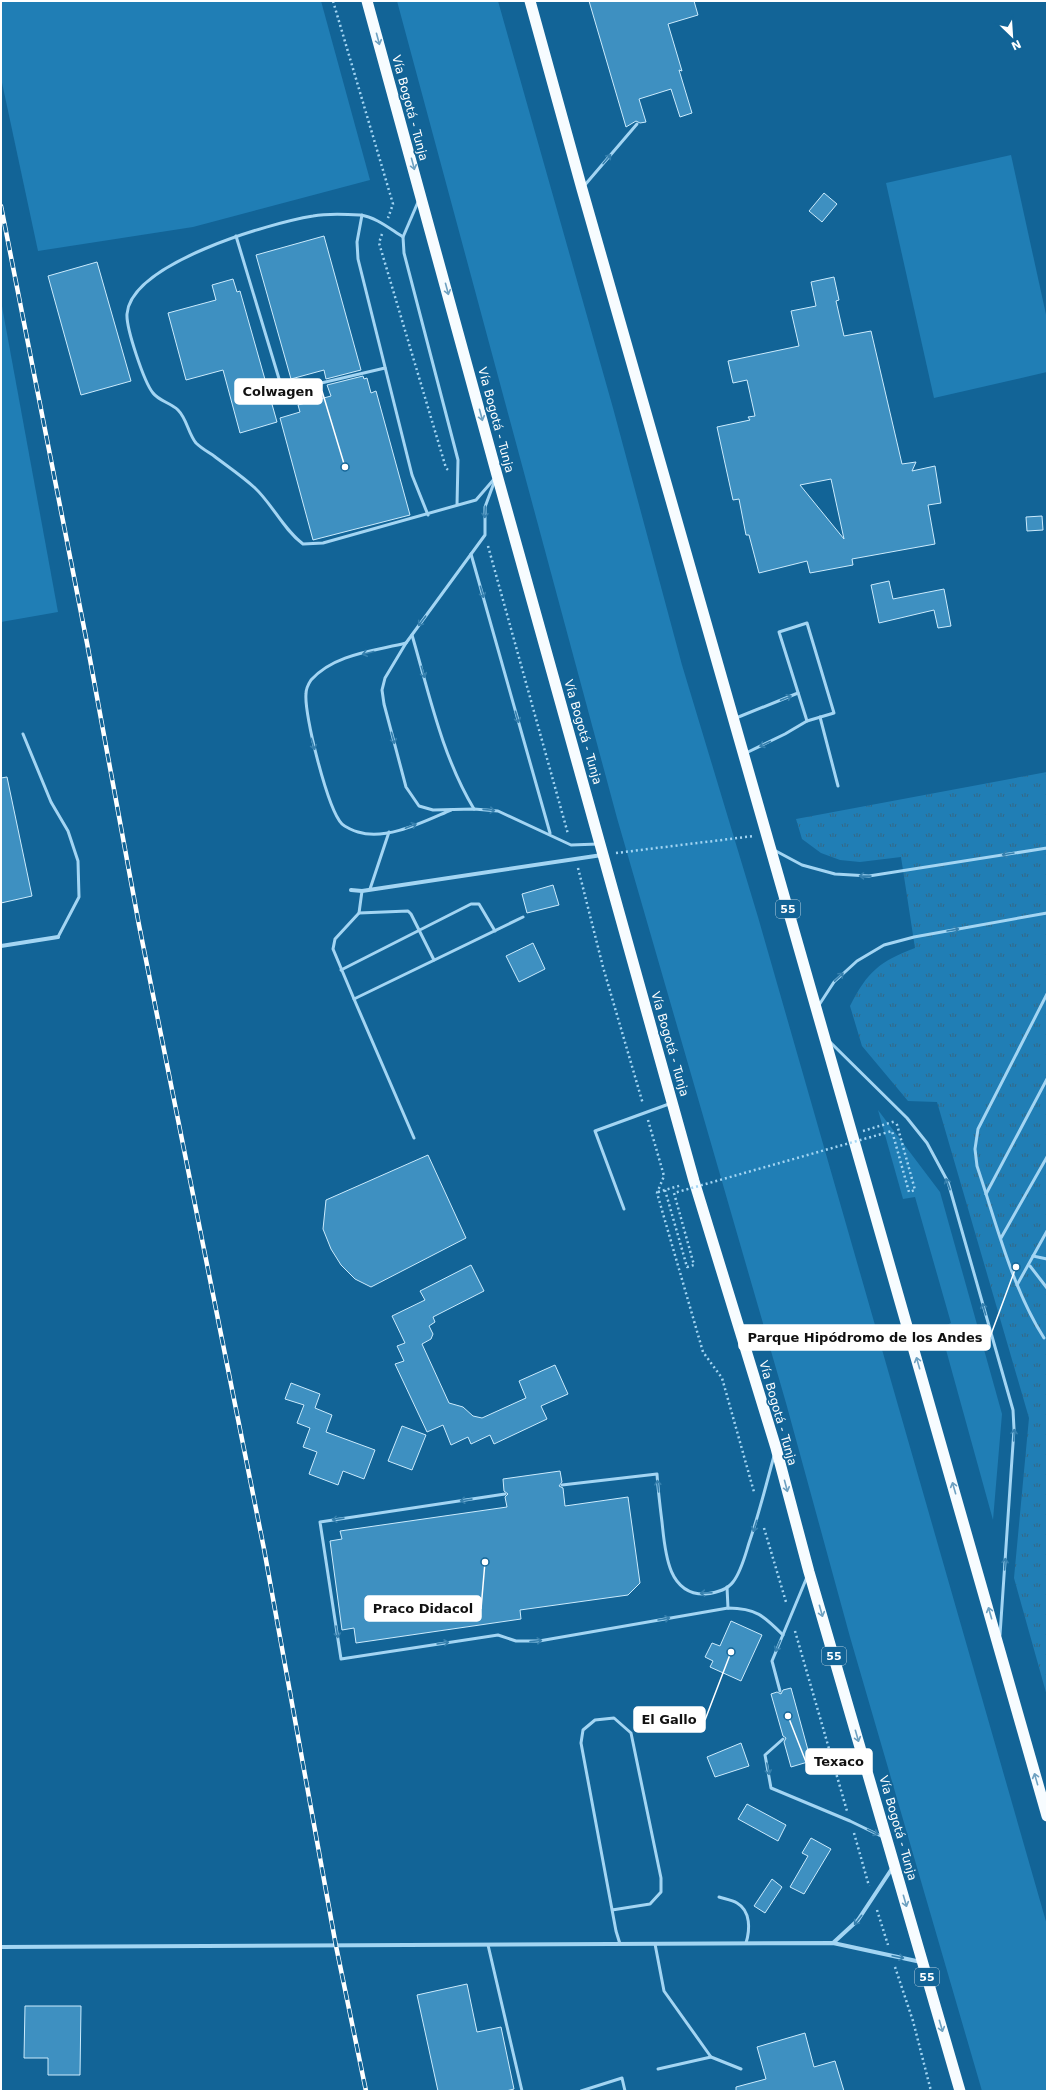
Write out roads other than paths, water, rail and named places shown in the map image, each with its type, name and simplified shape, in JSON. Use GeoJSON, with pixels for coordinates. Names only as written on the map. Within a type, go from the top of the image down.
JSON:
{"type":"FeatureCollection","features":[{"type":"Feature","properties":{"kind":"highway","name":"Vía Bogotá - Tunja"},"geometry":{"type":"LineString","coordinates":[[368,1],[497,475],[603,849],[694,1181],[776,1448],[809,1572],[960,2091]]}},
{"type":"Feature","properties":{"kind":"highway","name":"55"},"geometry":{"type":"LineString","coordinates":[[530,1],[582,189],[1047,1816]]}},
{"type":"Feature","properties":{"kind":"street"},"geometry":{"type":"LineString","coordinates":[[351,890],[362,891],[575,859],[603,849]]}},
{"type":"Feature","properties":{"kind":"street"},"geometry":{"type":"LineString","coordinates":[[1,946],[58,937]]}},
{"type":"Feature","properties":{"kind":"street"},"geometry":{"type":"LineString","coordinates":[[833,1943],[858,1920],[895,1864]]}},
{"type":"Feature","properties":{"kind":"street"},"geometry":{"type":"LineString","coordinates":[[1,1947],[833,1943],[923,1962]]}},
{"type":"Feature","properties":{"kind":"lane"},"geometry":{"type":"LineString","coordinates":[[582,189],[637,124]]}},
{"type":"Feature","properties":{"kind":"lane"},"geometry":{"type":"LineString","coordinates":[[421,195],[403,237],[404,253],[458,460],[457,505]]}},
{"type":"Feature","properties":{"kind":"lane"},"geometry":{"type":"LineString","coordinates":[[403,237],[385,225],[362,215],[314,215],[236,236],[190,256],[154,277],[141,286],[134,296],[127,314],[128,328],[153,394],[179,411],[197,443],[256,489],[291,533],[303,544],[323,543],[476,500],[497,475]]}},
{"type":"Feature","properties":{"kind":"lane"},"geometry":{"type":"LineString","coordinates":[[362,215],[357,242],[358,259],[412,475],[428,514]]}},
{"type":"Feature","properties":{"kind":"lane"},"geometry":{"type":"LineString","coordinates":[[236,236],[283,392],[386,368]]}},
{"type":"Feature","properties":{"kind":"lane"},"geometry":{"type":"LineString","coordinates":[[497,475],[485,507],[485,535],[406,643],[385,678],[382,690],[384,704],[406,787],[419,806],[433,810],[474,809],[498,811],[550,833],[571,845],[603,849]]}},
{"type":"Feature","properties":{"kind":"lane"},"geometry":{"type":"LineString","coordinates":[[471,554],[550,833]]}},
{"type":"Feature","properties":{"kind":"lane"},"geometry":{"type":"LineString","coordinates":[[744,754],[785,734],[807,721],[834,713],[807,623],[779,632],[807,721]]}},
{"type":"Feature","properties":{"kind":"lane"},"geometry":{"type":"LineString","coordinates":[[412,635],[439,730],[459,782],[474,809]]}},
{"type":"Feature","properties":{"kind":"lane"},"geometry":{"type":"LineString","coordinates":[[406,643],[337,660],[322,668],[310,681],[306,693],[309,731],[334,811],[342,824],[358,832],[372,834],[389,832],[403,830],[453,809]]}},
{"type":"Feature","properties":{"kind":"lane"},"geometry":{"type":"LineString","coordinates":[[734,719],[798,693]]}},
{"type":"Feature","properties":{"kind":"lane"},"geometry":{"type":"LineString","coordinates":[[820,717],[838,786]]}},
{"type":"Feature","properties":{"kind":"lane"},"geometry":{"type":"LineString","coordinates":[[23,734],[51,802],[68,831],[78,861],[79,896],[58,937]]}},
{"type":"Feature","properties":{"kind":"lane"},"geometry":{"type":"LineString","coordinates":[[370,889],[389,832]]}},
{"type":"Feature","properties":{"kind":"lane"},"geometry":{"type":"LineString","coordinates":[[771,848],[808,867],[835,874],[870,876],[1047,848]]}},
{"type":"Feature","properties":{"kind":"lane"},"geometry":{"type":"LineString","coordinates":[[362,891],[359,913],[335,938],[333,949],[414,1138]]}},
{"type":"Feature","properties":{"kind":"lane"},"geometry":{"type":"LineString","coordinates":[[341,970],[471,904],[479,904],[482,907],[495,931]]}},
{"type":"Feature","properties":{"kind":"lane"},"geometry":{"type":"LineString","coordinates":[[359,913],[408,911],[420,931],[434,960]]}},
{"type":"Feature","properties":{"kind":"lane"},"geometry":{"type":"LineString","coordinates":[[816,1009],[834,982],[857,960],[884,945],[914,937],[1047,913]]}},
{"type":"Feature","properties":{"kind":"lane"},"geometry":{"type":"LineString","coordinates":[[354,999],[522,917]]}},
{"type":"Feature","properties":{"kind":"lane"},"geometry":{"type":"LineString","coordinates":[[1044,1338],[1033,1321],[1017,1285],[977,1166],[975,1149],[978,1129],[1047,994]]}},
{"type":"Feature","properties":{"kind":"lane"},"geometry":{"type":"LineString","coordinates":[[824,1036],[907,1118],[927,1143],[948,1182],[1013,1410],[1014,1429],[999,1645]]}},
{"type":"Feature","properties":{"kind":"lane"},"geometry":{"type":"LineString","coordinates":[[986,1194],[1047,1079]]}},
{"type":"Feature","properties":{"kind":"lane"},"geometry":{"type":"LineString","coordinates":[[624,1209],[595,1131],[673,1102]]}},
{"type":"Feature","properties":{"kind":"lane"},"geometry":{"type":"LineString","coordinates":[[1002,1238],[1047,1157]]}},
{"type":"Feature","properties":{"kind":"lane"},"geometry":{"type":"LineString","coordinates":[[1017,1285],[1030,1266],[1033,1256],[1047,1232]]}},
{"type":"Feature","properties":{"kind":"lane"},"geometry":{"type":"LineString","coordinates":[[1033,1256],[1047,1259]]}},
{"type":"Feature","properties":{"kind":"lane"},"geometry":{"type":"LineString","coordinates":[[1030,1266],[1047,1288]]}},
{"type":"Feature","properties":{"kind":"lane"},"geometry":{"type":"LineString","coordinates":[[562,1485],[657,1474],[666,1555],[675,1579],[686,1589],[694,1592],[708,1593],[727,1587],[733,1582],[744,1562],[776,1448]]}},
{"type":"Feature","properties":{"kind":"lane"},"geometry":{"type":"LineString","coordinates":[[505,1494],[320,1522],[341,1658],[498,1634],[516,1641],[539,1641],[728,1608],[753,1610],[765,1617],[783,1634]]}},
{"type":"Feature","properties":{"kind":"lane"},"geometry":{"type":"LineString","coordinates":[[780,1691],[772,1661],[809,1572]]}},
{"type":"Feature","properties":{"kind":"lane"},"geometry":{"type":"LineString","coordinates":[[727,1587],[728,1608]]}},
{"type":"Feature","properties":{"kind":"lane"},"geometry":{"type":"LineString","coordinates":[[612,1910],[650,1904],[661,1892],[661,1878],[631,1733],[614,1718],[595,1720],[583,1730],[582,1743],[612,1910],[620,1944]]}},
{"type":"Feature","properties":{"kind":"lane"},"geometry":{"type":"LineString","coordinates":[[783,1739],[765,1755],[771,1788],[850,1821],[888,1840]]}},
{"type":"Feature","properties":{"kind":"lane"},"geometry":{"type":"LineString","coordinates":[[719,1897],[738,1903],[746,1912],[749,1923],[746,1943]]}},
{"type":"Feature","properties":{"kind":"lane"},"geometry":{"type":"LineString","coordinates":[[655,1944],[664,1991],[711,2057],[741,2069]]}},
{"type":"Feature","properties":{"kind":"lane"},"geometry":{"type":"LineString","coordinates":[[488,1945],[522,2091]]}},
{"type":"Feature","properties":{"kind":"lane"},"geometry":{"type":"LineString","coordinates":[[658,2070],[711,2057]]}},
{"type":"Feature","properties":{"kind":"lane"},"geometry":{"type":"LineString","coordinates":[[580,2091],[622,2078],[626,2091]]}},
{"type":"Feature","properties":{"kind":"railway"},"geometry":{"type":"LineString","coordinates":[[1,206],[87,643],[139,925],[264,1549],[336,1946],[366,2091]]}},
{"type":"Feature","properties":{"kind":"place","name":"Colwagen"},"geometry":{"type":"Point","coordinates":[345,467]}},
{"type":"Feature","properties":{"kind":"place","name":"Parque Hipódromo de los Andes"},"geometry":{"type":"Point","coordinates":[1016,1267]}},
{"type":"Feature","properties":{"kind":"place","name":"Praco Didacol"},"geometry":{"type":"Point","coordinates":[485,1562]}},
{"type":"Feature","properties":{"kind":"place","name":"El Gallo"},"geometry":{"type":"Point","coordinates":[731,1652]}},
{"type":"Feature","properties":{"kind":"place","name":"Texaco"},"geometry":{"type":"Point","coordinates":[788,1716]}}]}
